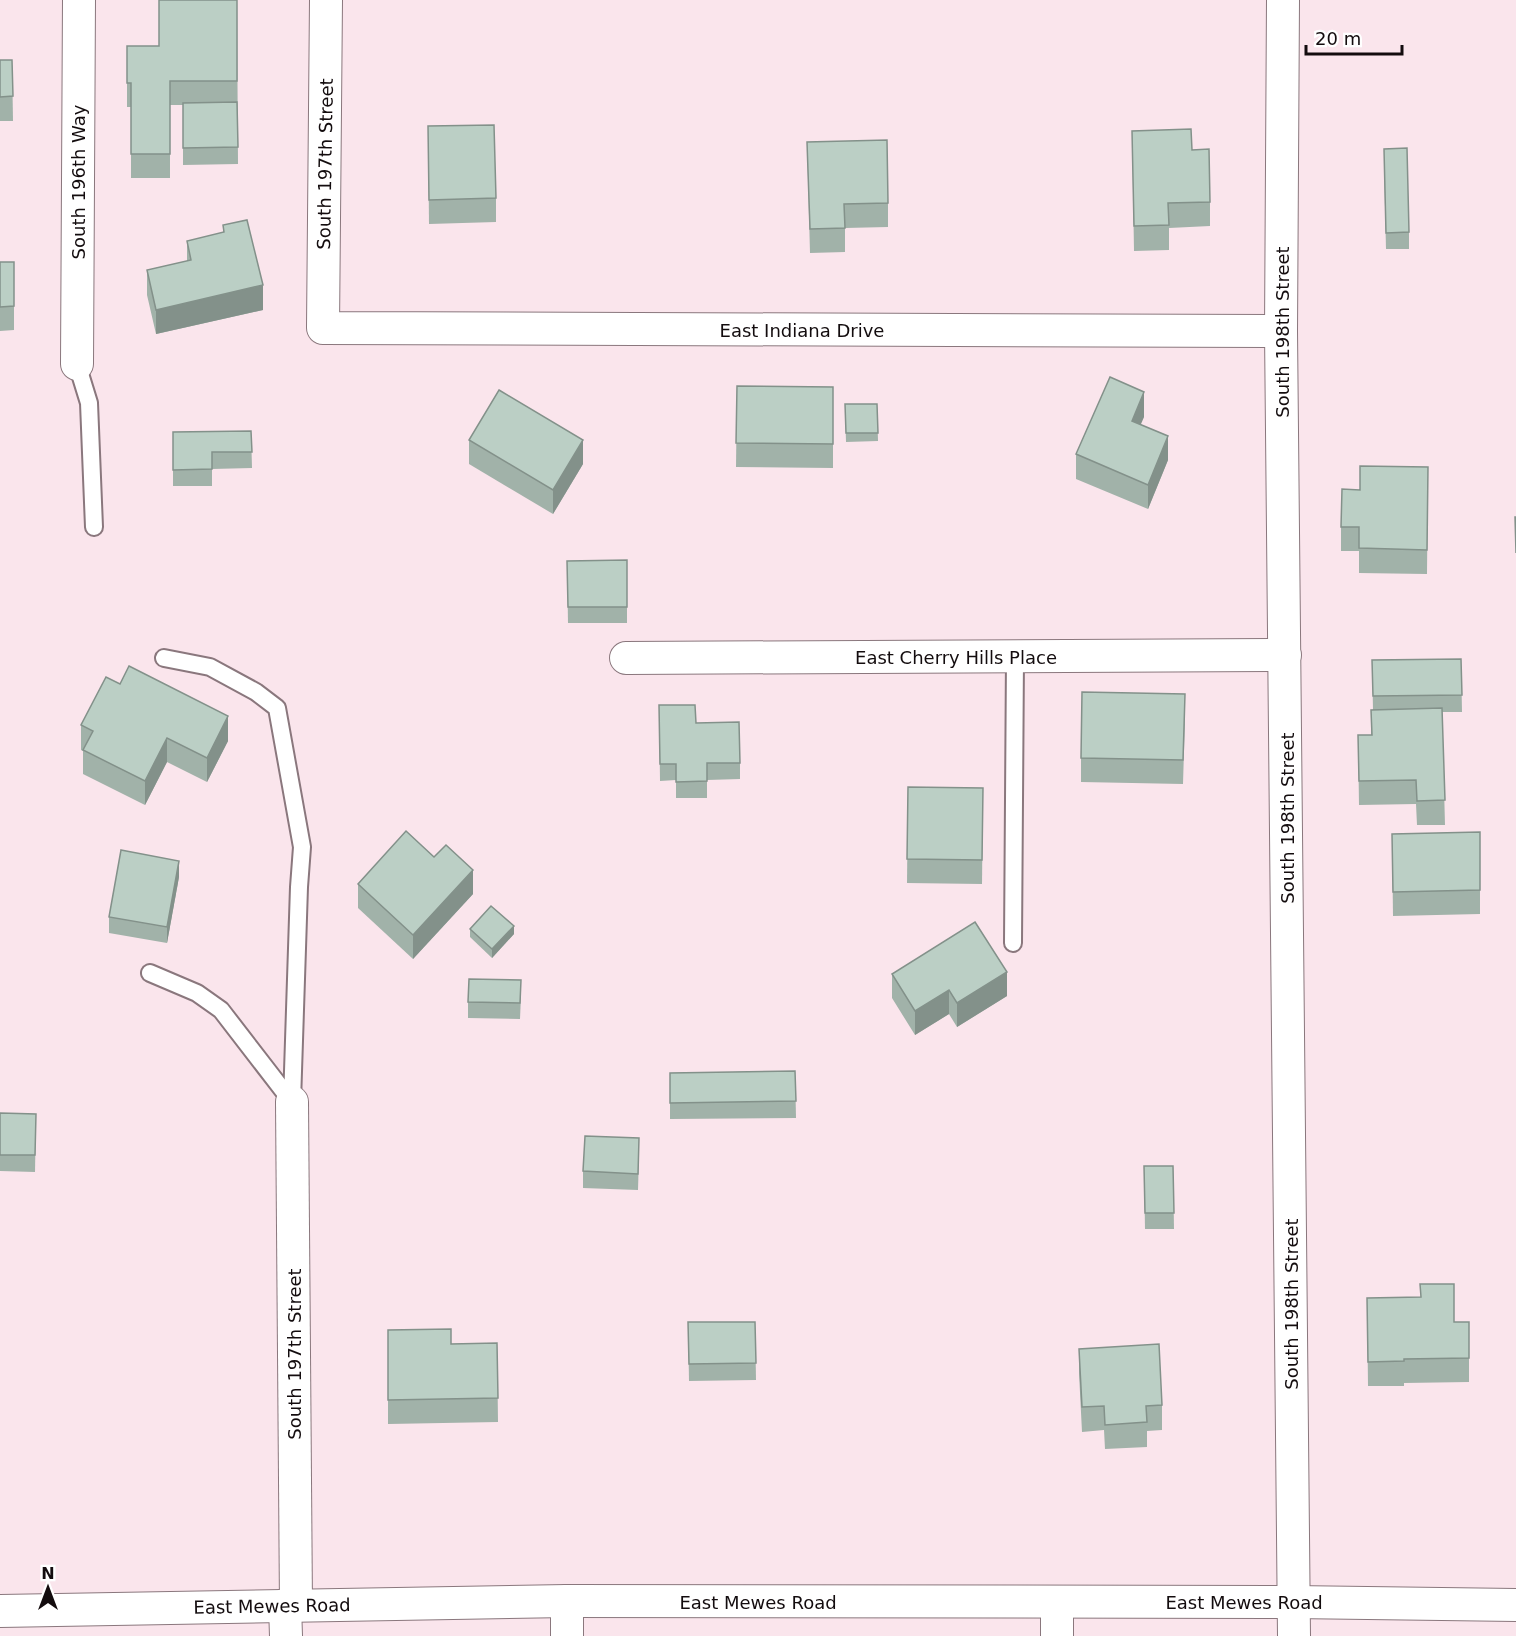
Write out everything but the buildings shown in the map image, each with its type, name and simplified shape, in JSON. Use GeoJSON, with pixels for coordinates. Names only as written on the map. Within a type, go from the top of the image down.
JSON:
{"type":"FeatureCollection","features":[{"type":"Feature","properties":{"kind":"street","name":"South 196th Way"},"geometry":{"type":"LineString","coordinates":[[77,364],[79,0]]}},
{"type":"Feature","properties":{"kind":"street","name":"South 197th Street"},"geometry":{"type":"LineString","coordinates":[[323,328],[326,0]]}},
{"type":"Feature","properties":{"kind":"street","name":"South 198th Street"},"geometry":{"type":"LineString","coordinates":[[1283,0],[1281,331],[1294,1636]]}},
{"type":"Feature","properties":{"kind":"street","name":"East Indiana Drive"},"geometry":{"type":"LineString","coordinates":[[323,328],[1281,331]]}},
{"type":"Feature","properties":{"kind":"street","name":"East Cherry Hills Place"},"geometry":{"type":"LineString","coordinates":[[626,658],[1285,655]]}},
{"type":"Feature","properties":{"kind":"street","name":"South 197th Street"},"geometry":{"type":"LineString","coordinates":[[286,1636],[291,1606],[292,1102]]}},
{"type":"Feature","properties":{"kind":"street","name":"East Mewes Road"},"geometry":{"type":"LineString","coordinates":[[0,1611],[567,1601],[1293,1602],[1516,1605]]}},
{"type":"Feature","properties":{"kind":"street"},"geometry":{"type":"LineString","coordinates":[[567,1601],[567,1636]]}},
{"type":"Feature","properties":{"kind":"street"},"geometry":{"type":"LineString","coordinates":[[1057,1602],[1057,1636]]}},
{"type":"Feature","properties":{"kind":"lane"},"geometry":{"type":"LineString","coordinates":[[77,364],[89,403],[94,527]]}},
{"type":"Feature","properties":{"kind":"lane"},"geometry":{"type":"LineString","coordinates":[[1013,943],[1015,657]]}},
{"type":"Feature","properties":{"kind":"lane"},"geometry":{"type":"LineString","coordinates":[[164,658],[210,667],[256,693],[277,708],[302,847],[292,1102]]}},
{"type":"Feature","properties":{"kind":"lane"},"geometry":{"type":"LineString","coordinates":[[150,973],[197,993],[221,1010],[292,1102]]}}]}
